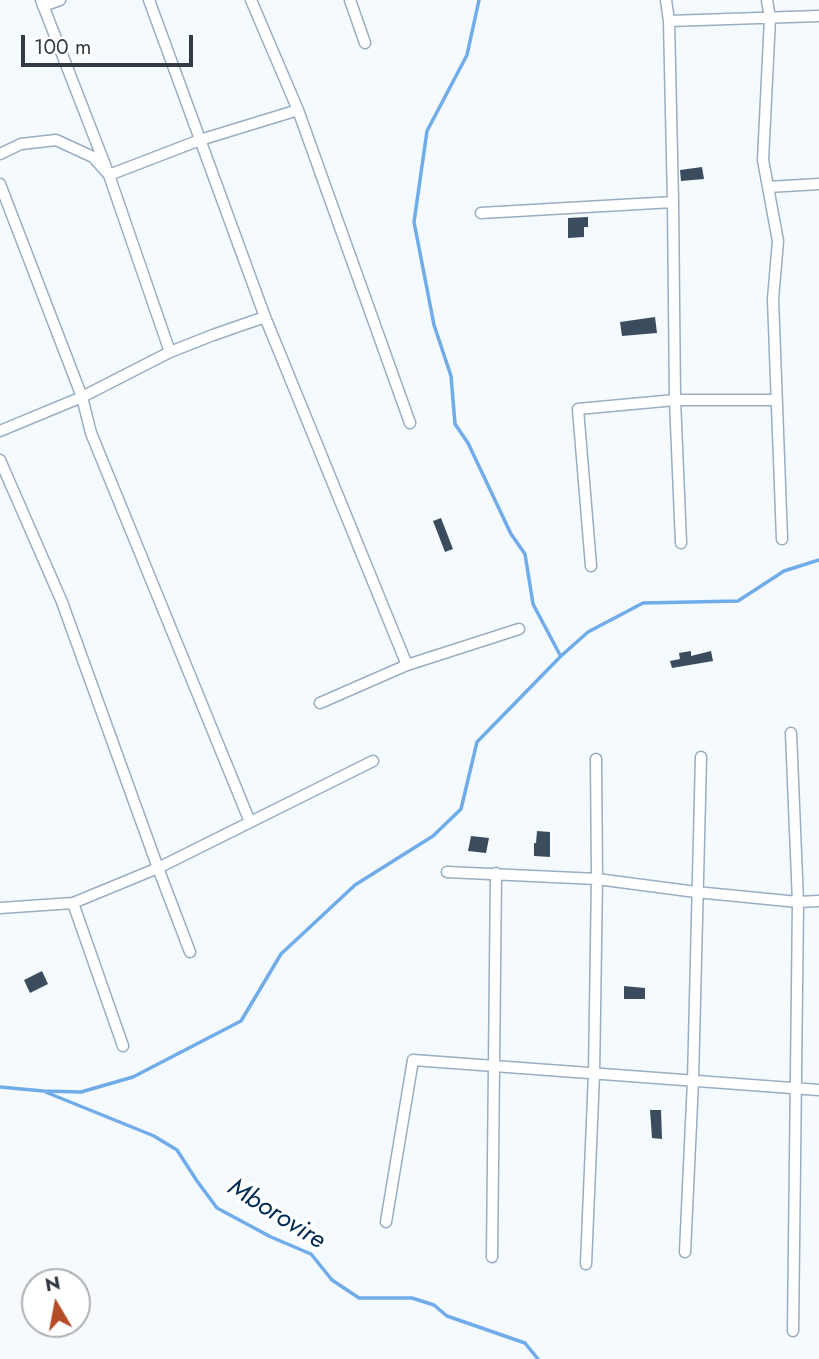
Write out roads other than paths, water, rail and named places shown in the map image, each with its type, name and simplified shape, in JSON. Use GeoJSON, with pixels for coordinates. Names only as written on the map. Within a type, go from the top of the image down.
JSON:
{"type":"FeatureCollection","features":[{"type":"Feature","properties":{"kind":"street"},"geometry":{"type":"LineString","coordinates":[[60,0],[42,3],[108,175],[170,352]]}},
{"type":"Feature","properties":{"kind":"street"},"geometry":{"type":"LineString","coordinates":[[149,0],[265,317],[407,665]]}},
{"type":"Feature","properties":{"kind":"street"},"geometry":{"type":"LineString","coordinates":[[251,0],[298,110],[410,423]]}},
{"type":"Feature","properties":{"kind":"street"},"geometry":{"type":"LineString","coordinates":[[350,0],[365,43]]}},
{"type":"Feature","properties":{"kind":"street"},"geometry":{"type":"LineString","coordinates":[[666,0],[669,21],[675,400],[681,543]]}},
{"type":"Feature","properties":{"kind":"street"},"geometry":{"type":"LineString","coordinates":[[767,0],[770,18],[763,160],[778,241],[773,299],[782,539]]}},
{"type":"Feature","properties":{"kind":"street"},"geometry":{"type":"LineString","coordinates":[[669,21],[819,16]]}},
{"type":"Feature","properties":{"kind":"street"},"geometry":{"type":"LineString","coordinates":[[108,175],[200,140],[298,110]]}},
{"type":"Feature","properties":{"kind":"street"},"geometry":{"type":"LineString","coordinates":[[0,154],[21,144],[56,140],[93,157],[108,175]]}},
{"type":"Feature","properties":{"kind":"street"},"geometry":{"type":"LineString","coordinates":[[0,184],[82,397],[91,433],[250,822]]}},
{"type":"Feature","properties":{"kind":"street"},"geometry":{"type":"LineString","coordinates":[[768,187],[819,184]]}},
{"type":"Feature","properties":{"kind":"street"},"geometry":{"type":"LineString","coordinates":[[481,213],[673,202]]}},
{"type":"Feature","properties":{"kind":"street"},"geometry":{"type":"LineString","coordinates":[[0,431],[82,397],[170,352],[265,317]]}},
{"type":"Feature","properties":{"kind":"street"},"geometry":{"type":"LineString","coordinates":[[590,566],[578,409],[675,400],[776,400]]}},
{"type":"Feature","properties":{"kind":"street"},"geometry":{"type":"LineString","coordinates":[[0,460],[62,602],[190,952]]}},
{"type":"Feature","properties":{"kind":"street"},"geometry":{"type":"LineString","coordinates":[[320,703],[407,665],[519,629]]}},
{"type":"Feature","properties":{"kind":"street"},"geometry":{"type":"LineString","coordinates":[[791,733],[798,902],[793,1331]]}},
{"type":"Feature","properties":{"kind":"street"},"geometry":{"type":"LineString","coordinates":[[685,1252],[693,1082],[701,757]]}},
{"type":"Feature","properties":{"kind":"street"},"geometry":{"type":"LineString","coordinates":[[586,1264],[594,1074],[596,759]]}},
{"type":"Feature","properties":{"kind":"street"},"geometry":{"type":"LineString","coordinates":[[0,908],[73,903],[158,867],[373,761]]}},
{"type":"Feature","properties":{"kind":"street"},"geometry":{"type":"LineString","coordinates":[[447,872],[597,879],[696,892],[798,902],[819,901]]}},
{"type":"Feature","properties":{"kind":"street"},"geometry":{"type":"LineString","coordinates":[[492,1257],[496,873]]}},
{"type":"Feature","properties":{"kind":"street"},"geometry":{"type":"LineString","coordinates":[[73,903],[123,1046]]}},
{"type":"Feature","properties":{"kind":"street"},"geometry":{"type":"LineString","coordinates":[[386,1222],[413,1060],[819,1090]]}},
{"type":"Feature","properties":{"kind":"waterway"},"geometry":{"type":"LineString","coordinates":[[479,0],[467,55],[427,131],[414,222],[434,325],[451,376],[455,424],[468,443],[511,534],[525,554],[533,604],[560,655]]}},
{"type":"Feature","properties":{"kind":"waterway"},"geometry":{"type":"LineString","coordinates":[[43,1091],[81,1092],[133,1077],[241,1021],[281,954],[355,885],[433,836],[461,809],[477,742],[588,632],[643,603],[738,601],[784,571],[819,560]]}},
{"type":"Feature","properties":{"kind":"waterway","name":"Mborovire"},"geometry":{"type":"LineString","coordinates":[[0,1087],[43,1091],[154,1136],[177,1150],[217,1208],[271,1237],[311,1254],[332,1280],[359,1298],[412,1298],[434,1305],[447,1316],[525,1343],[538,1359]]}}]}
